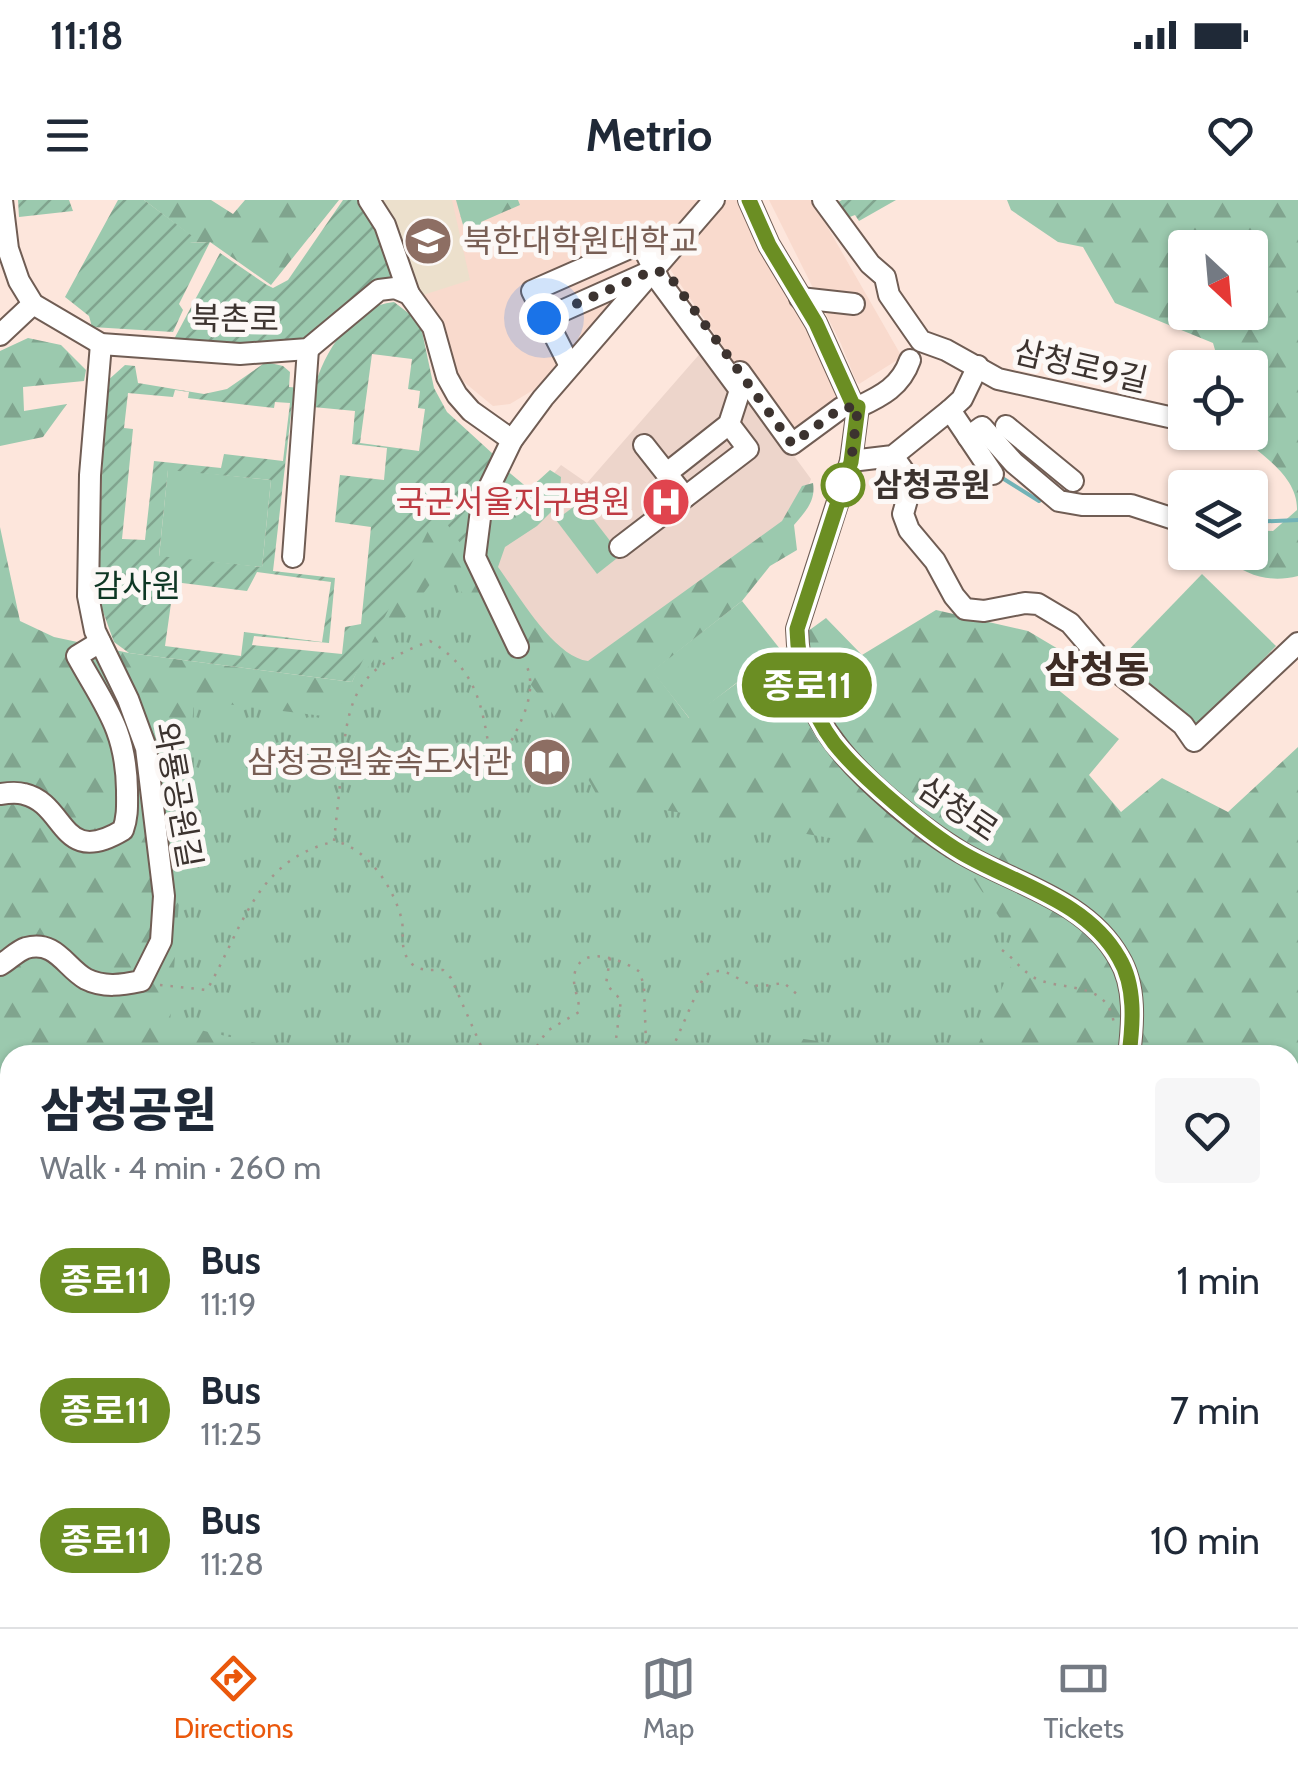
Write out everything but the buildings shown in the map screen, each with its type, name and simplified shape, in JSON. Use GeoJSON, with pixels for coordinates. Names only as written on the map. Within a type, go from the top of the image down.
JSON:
{"type":"FeatureCollection","features":[{"type":"Feature","properties":{"kind":"street"},"geometry":{"type":"LineString","coordinates":[[0,335],[33,304],[19,281],[8,249],[2,200]]}},
{"type":"Feature","properties":{"kind":"street"},"geometry":{"type":"LineString","coordinates":[[369,200],[385,224],[409,294],[433,327],[447,377],[457,395],[470,411],[512,440]]}},
{"type":"Feature","properties":{"kind":"street"},"geometry":{"type":"LineString","coordinates":[[518,647],[475,557],[482,502],[512,440],[570,366],[714,200]]}},
{"type":"Feature","properties":{"kind":"street"},"geometry":{"type":"LineString","coordinates":[[749,200],[856,406]]}},
{"type":"Feature","properties":{"kind":"street","name":"삼청로9길"},"geometry":{"type":"LineString","coordinates":[[823,200],[870,264],[885,277],[888,295],[921,340],[998,379],[1168,417]]}},
{"type":"Feature","properties":{"kind":"street"},"geometry":{"type":"LineString","coordinates":[[570,366],[532,291],[640,243],[654,270],[740,390],[729,424],[666,473]]}},
{"type":"Feature","properties":{"kind":"street"},"geometry":{"type":"LineString","coordinates":[[544,318],[654,270],[668,274],[792,444],[841,408],[887,394],[906,372],[910,360]]}},
{"type":"Feature","properties":{"kind":"street","name":"북촌로"},"geometry":{"type":"LineString","coordinates":[[33,304],[101,344],[240,354],[308,349],[379,290],[396,288],[409,294]]}},
{"type":"Feature","properties":{"kind":"street"},"geometry":{"type":"LineString","coordinates":[[800,298],[854,304]]}},
{"type":"Feature","properties":{"kind":"street","name":"와룡공원길"},"geometry":{"type":"LineString","coordinates":[[101,344],[90,475],[88,596],[100,642],[146,748],[164,896],[161,941],[155,959],[140,980]]}},
{"type":"Feature","properties":{"kind":"street"},"geometry":{"type":"LineString","coordinates":[[293,557],[308,349]]}},
{"type":"Feature","properties":{"kind":"street"},"geometry":{"type":"LineString","coordinates":[[851,462],[893,456],[962,399],[978,366]]}},
{"type":"Feature","properties":{"kind":"street","name":"삼청로"},"geometry":{"type":"LineString","coordinates":[[856,406],[851,462],[797,629],[798,653],[811,701],[834,743],[895,803],[960,852],[1063,903],[1107,940],[1121,960],[1132,998],[1130,1045]]}},
{"type":"Feature","properties":{"kind":"street"},"geometry":{"type":"LineString","coordinates":[[950,410],[993,474]]}},
{"type":"Feature","properties":{"kind":"street"},"geometry":{"type":"LineString","coordinates":[[620,547],[748,449],[729,424]]}},
{"type":"Feature","properties":{"kind":"street"},"geometry":{"type":"LineString","coordinates":[[1006,426],[1073,482]]}},
{"type":"Feature","properties":{"kind":"street"},"geometry":{"type":"LineString","coordinates":[[968,437],[982,427],[1014,463],[1059,501],[1131,505],[1168,517]]}},
{"type":"Feature","properties":{"kind":"street"},"geometry":{"type":"LineString","coordinates":[[644,445],[685,497]]}},
{"type":"Feature","properties":{"kind":"street"},"geometry":{"type":"LineString","coordinates":[[893,456],[907,476],[908,496],[902,514],[908,530],[935,561],[965,609],[984,611],[1038,604],[1070,623],[1100,658],[1183,725],[1194,741],[1298,642]]}},
{"type":"Feature","properties":{"kind":"street"},"geometry":{"type":"LineString","coordinates":[[0,794],[22,793],[36,799],[62,827],[84,842],[97,843],[123,830],[127,817],[124,745],[76,656],[100,642]]}},
{"type":"Feature","properties":{"kind":"street"},"geometry":{"type":"LineString","coordinates":[[0,966],[23,949],[39,946],[54,950],[85,978],[117,986],[140,980]]}},
{"type":"Feature","properties":{"kind":"path"},"geometry":{"type":"LineString","coordinates":[[334,841],[347,712],[365,680],[404,651],[430,641],[454,655],[477,690],[494,778],[528,705],[532,675],[518,647]]}},
{"type":"Feature","properties":{"kind":"path"},"geometry":{"type":"LineString","coordinates":[[140,980],[176,990],[207,990],[240,922],[270,874],[306,848],[334,841],[349,844],[368,859],[397,904],[409,963],[422,970],[443,970],[451,978],[481,1045]]}},
{"type":"Feature","properties":{"kind":"path"},"geometry":{"type":"LineString","coordinates":[[1002,950],[1035,979],[1100,995],[1113,1017]]}},
{"type":"Feature","properties":{"kind":"path"},"geometry":{"type":"LineString","coordinates":[[610,956],[606,984],[620,1000],[615,1045]]}},
{"type":"Feature","properties":{"kind":"path"},"geometry":{"type":"LineString","coordinates":[[538,1045],[548,1030],[579,1012],[580,999],[574,988],[578,965],[590,958],[610,956],[628,963],[643,978],[644,1031],[649,1045]]}},
{"type":"Feature","properties":{"kind":"path"},"geometry":{"type":"LineString","coordinates":[[673,1045],[704,976],[712,972],[722,970],[760,986],[784,983],[799,996]]}},
{"type":"Feature","properties":{"kind":"shaded area"},"geometry":{"type":"Polygon","coordinates":[[[374,200],[700,200],[670,240],[535,389],[510,404],[493,406],[453,373],[441,320],[420,296],[374,200]]]}},
{"type":"Feature","properties":{"kind":"shaded area","name":"북한대학원대학교"},"geometry":{"type":"Polygon","coordinates":[[[374,200],[452,200],[470,280],[420,296],[374,200]]]}},
{"type":"Feature","properties":{"kind":"shaded area"},"geometry":{"type":"Polygon","coordinates":[[[717,200],[744,200],[766,259],[798,302],[839,384],[838,405],[791,437],[749,384],[665,262],[717,200]]]}},
{"type":"Feature","properties":{"kind":"shaded area"},"geometry":{"type":"Polygon","coordinates":[[[769,200],[812,200],[902,357],[859,384],[856,381],[769,200]]]}},
{"type":"Feature","properties":{"kind":"shaded area","name":"국군서울지구병원"},"geometry":{"type":"Polygon","coordinates":[[[704,349],[739,381],[811,479],[795,520],[581,673],[480,559],[561,465],[587,483],[704,349]]]}},
{"type":"Feature","properties":{"kind":"green space"},"geometry":{"type":"Polygon","coordinates":[[[18,200],[69,200],[73,211],[19,217],[18,200]]]}},
{"type":"Feature","properties":{"kind":"green space"},"geometry":{"type":"Polygon","coordinates":[[[118,200],[144,200],[195,238],[190,243],[210,242],[179,304],[183,310],[173,332],[92,327],[89,316],[65,297],[118,200]]]}},
{"type":"Feature","properties":{"kind":"green space"},"geometry":{"type":"Polygon","coordinates":[[[144,200],[211,200],[233,214],[245,200],[339,200],[271,285],[210,242],[187,243],[194,238],[144,200]]]}},
{"type":"Feature","properties":{"kind":"green space"},"geometry":{"type":"Polygon","coordinates":[[[343,200],[361,200],[366,205],[397,281],[303,338],[239,346],[173,341],[220,253],[273,288],[288,280],[343,200]]]}},
{"type":"Feature","properties":{"kind":"green space"},"geometry":{"type":"Polygon","coordinates":[[[456,200],[518,200],[520,205],[481,222],[482,235],[476,237],[465,232],[456,200]]]}},
{"type":"Feature","properties":{"kind":"green space"},"geometry":{"type":"Polygon","coordinates":[[[842,200],[896,200],[859,221],[855,215],[842,220],[832,205],[842,200]]]}},
{"type":"Feature","properties":{"kind":"green space"},"geometry":{"type":"Polygon","coordinates":[[[1007,200],[1298,200],[1298,576],[1278,579],[1244,570],[1268,570],[1268,531],[1273,531],[1297,510],[1296,498],[1285,477],[1257,450],[1268,450],[1268,350],[1215,350],[1213,343],[1181,330],[1268,330],[1268,230],[1168,230],[1168,325],[1115,303],[1083,247],[1058,242],[1011,210],[1007,200]]]}},
{"type":"Feature","properties":{"kind":"green space","name":"감사원"},"geometry":{"type":"Polygon","coordinates":[[[394,302],[420,322],[434,388],[447,412],[493,454],[465,550],[438,511],[352,682],[129,653],[114,642],[102,609],[98,572],[106,382],[125,365],[135,366],[138,383],[204,394],[227,389],[266,362],[290,372],[289,387],[314,389],[325,360],[342,333],[379,305],[394,302]],[[372,354],[360,443],[419,451],[425,409],[418,408],[420,391],[408,389],[412,359],[372,354]],[[175,390],[173,397],[128,393],[124,428],[133,429],[122,539],[145,540],[154,461],[221,468],[224,454],[283,461],[290,403],[275,402],[274,408],[188,398],[189,392],[175,390]],[[292,405],[273,571],[335,578],[329,643],[254,636],[252,645],[342,654],[345,627],[361,624],[371,527],[335,522],[340,475],[384,480],[387,448],[352,444],[355,411],[292,405]],[[168,470],[159,556],[262,567],[271,480],[168,470]],[[257,572],[247,591],[174,582],[165,646],[241,656],[244,632],[322,642],[331,582],[257,572]]]}},
{"type":"Feature","properties":{"kind":"green space"},"geometry":{"type":"Polygon","coordinates":[[[28,338],[61,345],[86,370],[84,381],[23,387],[24,411],[67,404],[43,437],[0,446],[0,351],[28,338]]]}},
{"type":"Feature","properties":{"kind":"green space"},"geometry":{"type":"Polygon","coordinates":[[[464,435],[529,489],[550,470],[561,477],[559,504],[537,526],[505,547],[498,567],[550,637],[575,657],[588,661],[782,521],[802,486],[813,483],[811,501],[794,525],[797,550],[770,566],[742,601],[653,671],[689,718],[826,618],[862,655],[936,610],[1028,631],[1070,656],[1051,684],[1119,739],[1089,775],[1121,812],[1162,778],[1228,812],[1298,747],[1298,1045],[0,1045],[0,527],[20,621],[54,637],[129,653],[352,682],[464,435]]]}},
{"type":"Feature","properties":{"kind":"green space"},"geometry":{"type":"Polygon","coordinates":[[[168,469],[271,480],[262,567],[159,557],[168,469]]]}},
{"type":"Feature","properties":{"kind":"green space"},"geometry":{"type":"Polygon","coordinates":[[[580,502],[621,555],[597,574],[556,520],[580,502]]]}},
{"type":"Feature","properties":{"kind":"green space"},"geometry":{"type":"Polygon","coordinates":[[[443,567],[552,713],[599,799],[961,860],[1019,947],[978,1045],[846,1045],[790,1037],[782,1045],[265,1045],[170,1023],[194,700],[331,717],[443,567]]]}},
{"type":"Feature","properties":{"kind":"green space"},"geometry":{"type":"Polygon","coordinates":[[[1202,574],[1276,646],[1193,732],[1119,660],[1202,574]]]}},
{"type":"Feature","properties":{"kind":"green space"},"geometry":{"type":"Polygon","coordinates":[[[742,601],[780,649],[690,719],[652,671],[742,601]]]}},
{"type":"Feature","properties":{"kind":"waterway"},"geometry":{"type":"LineString","coordinates":[[999,476],[1039,501],[1046,497]]}},
{"type":"Feature","properties":{"kind":"waterway"},"geometry":{"type":"LineString","coordinates":[[1268,521],[1298,520]]}},
{"type":"Feature","properties":{"kind":"bus line","name":"종로11"},"geometry":{"type":"LineString","coordinates":[[749,200],[769,245],[816,323],[853,405],[858,407],[851,462],[797,629],[798,653],[811,701],[834,743],[895,803],[960,852],[1063,903],[1107,940],[1121,960],[1132,998],[1130,1045]]}},
{"type":"Feature","properties":{"kind":"place","name":"북한대학원대학교"},"geometry":{"type":"Point","coordinates":[428,241]}},
{"type":"Feature","properties":{"kind":"place","name":"삼청공원"},"geometry":{"type":"Point","coordinates":[843,485]}},
{"type":"Feature","properties":{"kind":"place","name":"국군서울지구병원"},"geometry":{"type":"Point","coordinates":[666,502]}},
{"type":"Feature","properties":{"kind":"place","name":"삼청공원숲속도서관"},"geometry":{"type":"Point","coordinates":[547,762]}},
{"type":"Feature","properties":{"kind":"district","name":"삼청동"},"geometry":{"type":"Point","coordinates":[1097,670]}},
{"type":"Feature","properties":{"kind":"route"},"geometry":{"type":"LineString","coordinates":[[544,318],[654,270],[668,274],[792,444],[841,408],[858,407],[851,462],[839,498],[843,485]]}}]}
